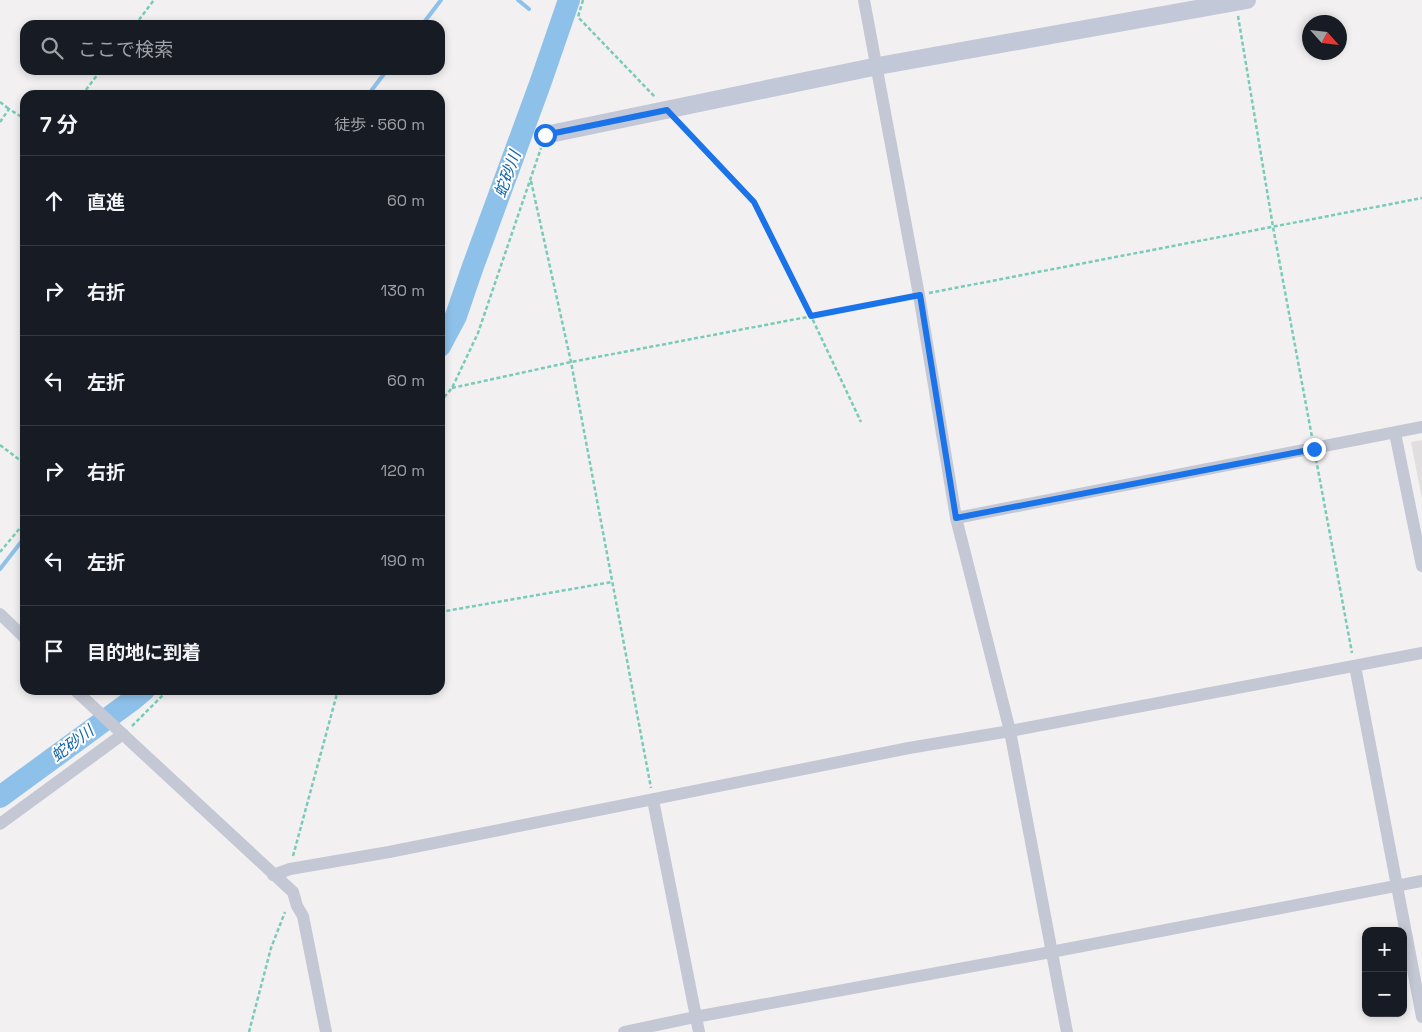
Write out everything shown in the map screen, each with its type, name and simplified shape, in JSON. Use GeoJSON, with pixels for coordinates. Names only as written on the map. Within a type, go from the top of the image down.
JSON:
{"type":"FeatureCollection","features":[{"type":"Feature","properties":{"kind":"street"},"geometry":{"type":"LineString","coordinates":[[864,0],[920,295],[956,518],[1010,731],[1067,1032]]}},
{"type":"Feature","properties":{"kind":"street"},"geometry":{"type":"LineString","coordinates":[[545,135],[878,66],[1241,1]]}},
{"type":"Feature","properties":{"kind":"street"},"geometry":{"type":"LineString","coordinates":[[956,518],[1422,428]]}},
{"type":"Feature","properties":{"kind":"street"},"geometry":{"type":"LineString","coordinates":[[1395,433],[1422,566]]}},
{"type":"Feature","properties":{"kind":"street"},"geometry":{"type":"LineString","coordinates":[[0,614],[20,633]]}},
{"type":"Feature","properties":{"kind":"street"},"geometry":{"type":"LineString","coordinates":[[273,875],[290,869],[389,852],[909,748],[1010,731],[1422,653]]}},
{"type":"Feature","properties":{"kind":"street"},"geometry":{"type":"LineString","coordinates":[[1355,666],[1422,1017]]}},
{"type":"Feature","properties":{"kind":"street"},"geometry":{"type":"LineString","coordinates":[[80,695],[293,892],[297,906],[303,916],[326,1032]]}},
{"type":"Feature","properties":{"kind":"street"},"geometry":{"type":"LineString","coordinates":[[0,824],[126,738]]}},
{"type":"Feature","properties":{"kind":"street"},"geometry":{"type":"LineString","coordinates":[[653,800],[699,1032]]}},
{"type":"Feature","properties":{"kind":"street"},"geometry":{"type":"LineString","coordinates":[[624,1032],[1422,881]]}},
{"type":"Feature","properties":{"kind":"path"},"geometry":{"type":"LineString","coordinates":[[139,20],[154,0]]}},
{"type":"Feature","properties":{"kind":"path"},"geometry":{"type":"LineString","coordinates":[[583,0],[578,17],[754,202],[861,422]]}},
{"type":"Feature","properties":{"kind":"path"},"geometry":{"type":"LineString","coordinates":[[1241,1],[1273,227]]}},
{"type":"Feature","properties":{"kind":"path"},"geometry":{"type":"LineString","coordinates":[[86,90],[97,75]]}},
{"type":"Feature","properties":{"kind":"path"},"geometry":{"type":"LineString","coordinates":[[0,102],[20,116]]}},
{"type":"Feature","properties":{"kind":"path"},"geometry":{"type":"LineString","coordinates":[[0,122],[9,109]]}},
{"type":"Feature","properties":{"kind":"path"},"geometry":{"type":"LineString","coordinates":[[445,396],[452,388],[478,333],[545,135]]}},
{"type":"Feature","properties":{"kind":"path"},"geometry":{"type":"LineString","coordinates":[[531,181],[571,362],[653,800]]}},
{"type":"Feature","properties":{"kind":"path"},"geometry":{"type":"LineString","coordinates":[[452,388],[571,362],[1422,198]]}},
{"type":"Feature","properties":{"kind":"path"},"geometry":{"type":"LineString","coordinates":[[0,445],[20,460]]}},
{"type":"Feature","properties":{"kind":"path"},"geometry":{"type":"LineString","coordinates":[[0,552],[20,528]]}},
{"type":"Feature","properties":{"kind":"path"},"geometry":{"type":"LineString","coordinates":[[445,611],[612,582]]}},
{"type":"Feature","properties":{"kind":"path"},"geometry":{"type":"LineString","coordinates":[[126,738],[164,695]]}},
{"type":"Feature","properties":{"kind":"path"},"geometry":{"type":"LineString","coordinates":[[290,869],[337,695]]}},
{"type":"Feature","properties":{"kind":"path"},"geometry":{"type":"LineString","coordinates":[[249,1032],[271,948],[293,892]]}},
{"type":"Feature","properties":{"kind":"shaded area"},"geometry":{"type":"Polygon","coordinates":[[[1422,440],[1422,499],[1411,442],[1422,440]]]}},
{"type":"Feature","properties":{"kind":"waterway"},"geometry":{"type":"LineString","coordinates":[[426,20],[441,0]]}},
{"type":"Feature","properties":{"kind":"waterway"},"geometry":{"type":"LineString","coordinates":[[518,0],[529,9]]}},
{"type":"Feature","properties":{"kind":"waterway","name":"蛇砂川"},"geometry":{"type":"LineString","coordinates":[[445,337],[456,316],[569,0]]}},
{"type":"Feature","properties":{"kind":"waterway"},"geometry":{"type":"LineString","coordinates":[[372,90],[383,75]]}},
{"type":"Feature","properties":{"kind":"waterway"},"geometry":{"type":"LineString","coordinates":[[0,569],[20,543]]}},
{"type":"Feature","properties":{"kind":"waterway","name":"蛇砂川"},"geometry":{"type":"LineString","coordinates":[[0,797],[138,695]]}},
{"type":"Feature","properties":{"kind":"route"},"geometry":{"type":"LineString","coordinates":[[545,135],[667,110],[754,202],[811,316],[920,295],[956,518],[1314,449]]}}]}
